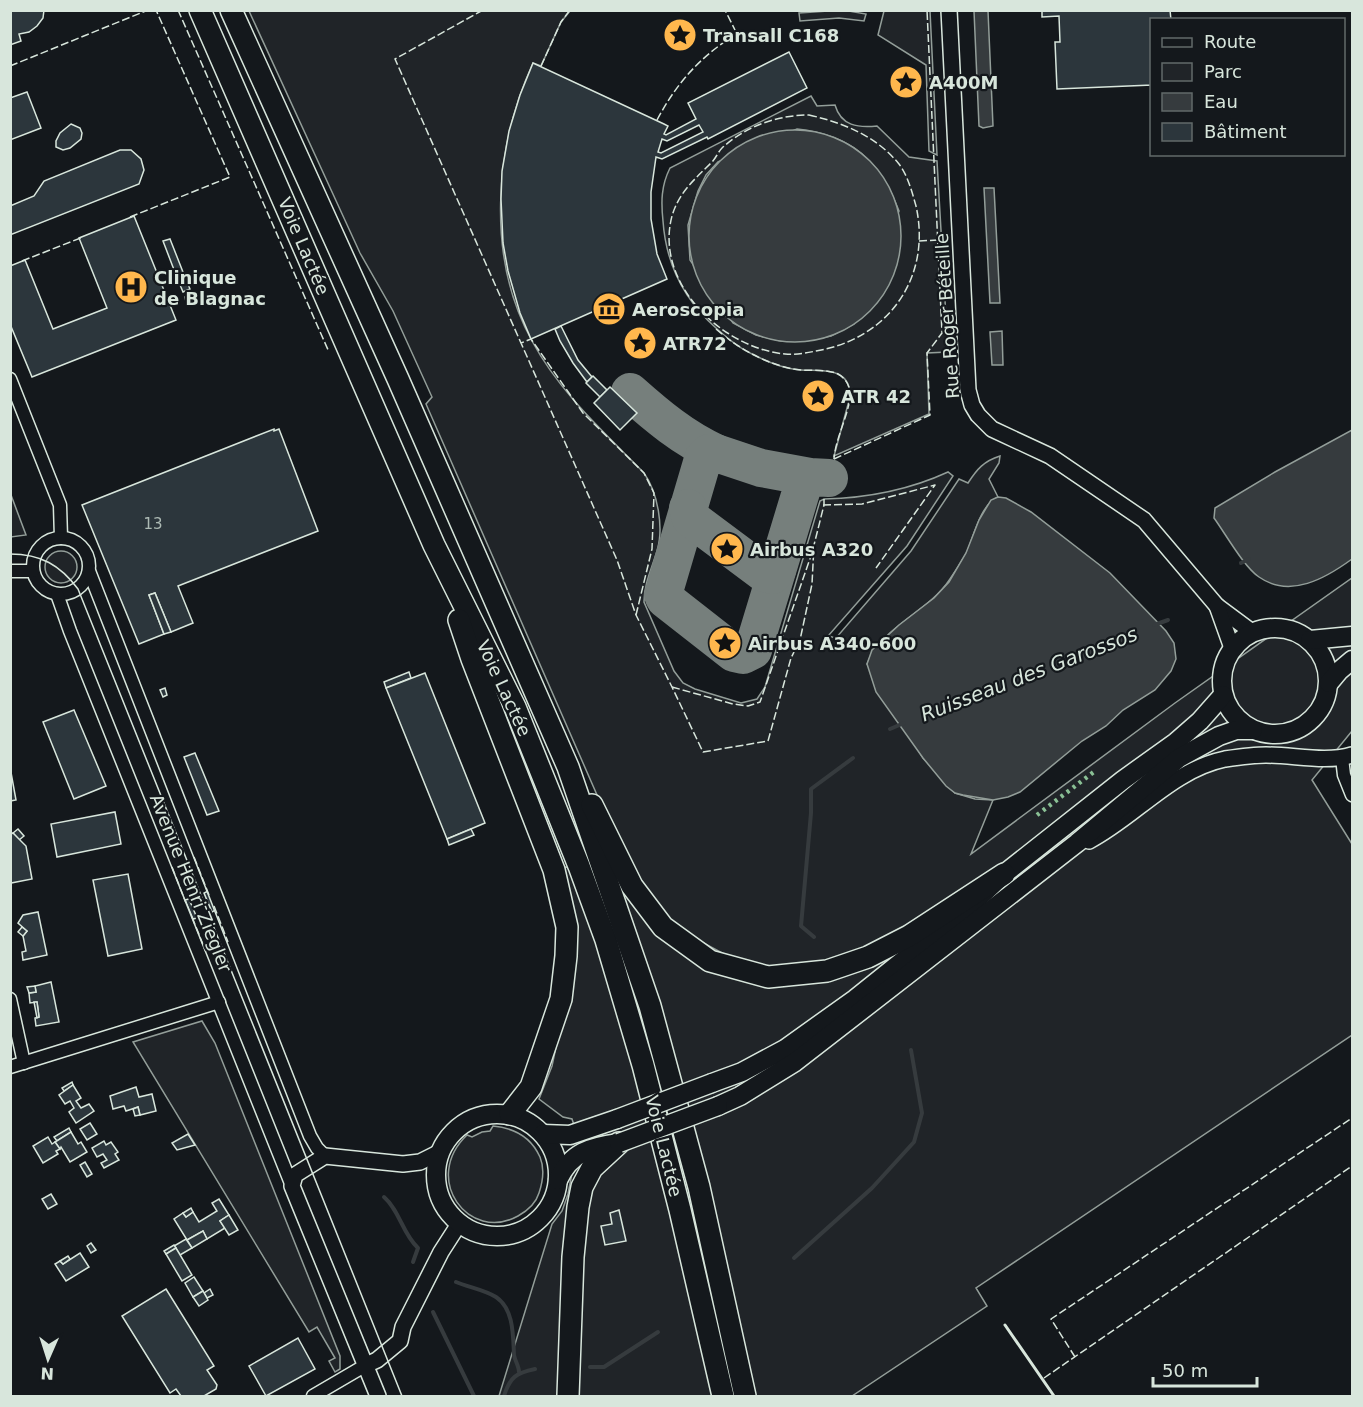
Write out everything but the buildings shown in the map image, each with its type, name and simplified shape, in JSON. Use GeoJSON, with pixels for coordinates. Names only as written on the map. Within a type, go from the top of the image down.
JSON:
{"type":"FeatureCollection","features":[{"type":"Feature","properties":{"kind":"highway","name":"Voie Lactée"},"geometry":{"type":"LineString","coordinates":[[200,10],[434,545],[514,707],[575,856],[606,940],[643,1065],[680,1210],[723,1396]]}},
{"type":"Feature","properties":{"kind":"highway","name":"Voie Lactée"},"geometry":{"type":"LineString","coordinates":[[231,10],[398,379],[568,767],[650,1006],[699,1187],[745,1396]]}},
{"type":"Feature","properties":{"kind":"highway"},"geometry":{"type":"LineString","coordinates":[[434,545],[472,659],[554,870],[567,927],[561,999],[531,1088],[510,1114]]}},
{"type":"Feature","properties":{"kind":"highway"},"geometry":{"type":"LineString","coordinates":[[568,767],[588,796],[632,886],[663,927],[710,961],[768,977],[827,971],[868,957],[909,936],[1004,874]]}},
{"type":"Feature","properties":{"kind":"highway"},"geometry":{"type":"LineString","coordinates":[[568,1396],[573,1257],[582,1187],[592,1168],[619,1143]]}},
{"type":"Feature","properties":{"kind":"main road"},"geometry":{"type":"LineString","coordinates":[[558,1180],[566,1164],[579,1154],[601,1145],[619,1143],[718,1106],[740,1096],[795,1062],[1077,843],[1179,758],[1236,730],[1253,730],[1271,735],[1289,733],[1304,726],[1317,715],[1322,707],[1326,700],[1329,683],[1323,658],[1310,640],[1292,630],[1272,627],[1252,632],[1232,648],[1224,662],[1221,678],[1223,695],[1229,710],[1240,722],[1253,730]]}},
{"type":"Feature","properties":{"kind":"main road"},"geometry":{"type":"LineString","coordinates":[[1310,640],[1353,636]]}},
{"type":"Feature","properties":{"kind":"main road"},"geometry":{"type":"LineString","coordinates":[[1329,683],[1353,660]]}},
{"type":"Feature","properties":{"kind":"main road"},"geometry":{"type":"LineString","coordinates":[[543,1134],[570,1135],[712,1083],[764,1061],[814,1030],[966,910],[1004,874],[1123,780],[1176,742],[1200,721],[1223,695]]}},
{"type":"Feature","properties":{"kind":"main road"},"geometry":{"type":"LineString","coordinates":[[510,1114],[534,1126],[543,1134],[558,1164],[558,1180],[554,1198],[543,1216],[528,1228],[509,1235],[490,1236],[477,1233],[459,1224],[448,1213],[438,1192],[436,1172],[440,1152],[449,1137],[462,1125],[477,1117],[510,1114]]}},
{"type":"Feature","properties":{"kind":"street","name":"Rue Roger Béteille"},"geometry":{"type":"LineString","coordinates":[[949,10],[968,390],[972,405],[992,429],[1050,456],[1144,520],[1218,606],[1252,632]]}},
{"type":"Feature","properties":{"kind":"street"},"geometry":{"type":"LineString","coordinates":[[10,379],[59,501],[62,518],[61,538]]}},
{"type":"Feature","properties":{"kind":"street"},"geometry":{"type":"LineString","coordinates":[[61,538],[75,542],[82,548],[87,554],[89,571],[87,578],[78,589],[57,594],[40,585],[33,571],[33,560],[41,546],[48,541],[61,538]]}},
{"type":"Feature","properties":{"kind":"street"},"geometry":{"type":"LineString","coordinates":[[10,572],[33,571]]}},
{"type":"Feature","properties":{"kind":"street","name":"Avenue Henri Ziegler"},"geometry":{"type":"LineString","coordinates":[[89,571],[310,1136],[325,1156]]}},
{"type":"Feature","properties":{"kind":"street","name":"Avenue Henri Ziegler"},"geometry":{"type":"LineString","coordinates":[[57,594],[80,657],[292,1186]]}},
{"type":"Feature","properties":{"kind":"street","name":"Rue Roger Béteille"},"geometry":{"type":"LineString","coordinates":[[1218,606],[1232,648]]}},
{"type":"Feature","properties":{"kind":"street"},"geometry":{"type":"LineString","coordinates":[[1077,843],[1090,841],[1166,786],[1204,766],[1223,760],[1266,755],[1299,758],[1347,756],[1344,775],[1353,795]]}},
{"type":"Feature","properties":{"kind":"street"},"geometry":{"type":"LineString","coordinates":[[10,999],[24,1062]]}},
{"type":"Feature","properties":{"kind":"street"},"geometry":{"type":"LineString","coordinates":[[10,1067],[219,1002]]}},
{"type":"Feature","properties":{"kind":"street"},"geometry":{"type":"LineString","coordinates":[[378,1396],[292,1186],[295,1175],[325,1156],[403,1164],[420,1162],[440,1152]]}},
{"type":"Feature","properties":{"kind":"street"},"geometry":{"type":"LineString","coordinates":[[313,1396],[377,1360],[400,1341],[403,1327],[441,1251],[459,1224]]}},
{"type":"Feature","properties":{"kind":"green space"},"geometry":{"type":"Polygon","coordinates":[[[843,10],[866,14],[864,21],[839,18],[800,21],[799,13],[843,10]]]}},
{"type":"Feature","properties":{"kind":"green space"},"geometry":{"type":"Polygon","coordinates":[[[249,11],[570,11],[561,22],[541,66],[533,63],[510,131],[503,166],[501,203],[502,239],[507,274],[517,309],[543,360],[569,395],[644,473],[653,490],[660,521],[660,532],[657,551],[645,589],[644,602],[674,671],[683,683],[741,703],[757,699],[765,687],[820,501],[888,492],[918,484],[948,472],[953,476],[907,546],[828,636],[836,638],[911,551],[959,479],[968,483],[981,466],[1000,456],[999,463],[989,479],[998,497],[987,506],[983,513],[959,566],[941,591],[883,639],[867,664],[923,758],[955,793],[975,799],[993,800],[971,854],[1175,703],[1352,578],[1352,731],[1312,780],[1352,844],[1352,1035],[976,1288],[987,1306],[852,1396],[499,1396],[552,1224],[562,1211],[572,1173],[585,1159],[572,1119],[563,1117],[539,1099],[552,1066],[572,971],[561,868],[566,867],[626,892],[690,952],[724,954],[683,932],[654,905],[625,859],[426,404],[432,397],[393,311],[360,253],[249,11]]]}},
{"type":"Feature","properties":{"kind":"green space"},"geometry":{"type":"Polygon","coordinates":[[[884,11],[930,11],[937,155],[929,151],[926,65],[878,35],[884,11]]]}},
{"type":"Feature","properties":{"kind":"green space"},"geometry":{"type":"Polygon","coordinates":[[[811,96],[817,106],[835,105],[841,117],[851,124],[863,127],[877,126],[909,157],[937,161],[948,352],[927,353],[929,414],[834,456],[850,397],[849,387],[844,378],[827,371],[783,367],[744,350],[705,318],[686,294],[668,252],[662,214],[663,188],[670,168],[811,96]],[[797,129],[718,162],[706,175],[698,191],[688,225],[690,260],[733,323],[756,335],[781,341],[806,341],[831,336],[854,324],[899,211],[883,178],[862,154],[848,144],[816,132],[797,129]]]}},
{"type":"Feature","properties":{"kind":"green space"},"geometry":{"type":"Polygon","coordinates":[[[11,495],[26,535],[11,537],[11,495]]]}},
{"type":"Feature","properties":{"kind":"green space"},"geometry":{"type":"Polygon","coordinates":[[[61,551],[72,556],[77,567],[72,578],[61,583],[50,578],[45,567],[50,556],[61,551]]]}},
{"type":"Feature","properties":{"kind":"green space"},"geometry":{"type":"Polygon","coordinates":[[[202,1021],[215,1043],[340,1356],[340,1369],[335,1372],[329,1361],[335,1358],[317,1327],[309,1332],[133,1042],[202,1021]]]}},
{"type":"Feature","properties":{"kind":"green space"},"geometry":{"type":"Polygon","coordinates":[[[493,1126],[515,1131],[527,1139],[540,1157],[543,1170],[538,1197],[528,1209],[518,1216],[500,1222],[483,1221],[468,1214],[457,1202],[450,1187],[449,1170],[454,1152],[467,1135],[472,1137],[490,1131],[493,1126]]]}},
{"type":"Feature","properties":{"kind":"water"},"geometry":{"type":"Polygon","coordinates":[[[974,11],[988,11],[993,126],[983,128],[979,126],[974,11]]]}},
{"type":"Feature","properties":{"kind":"water"},"geometry":{"type":"Polygon","coordinates":[[[785,130],[805,130],[826,134],[845,142],[870,161],[883,177],[893,195],[899,215],[901,236],[899,257],[893,277],[883,295],[870,311],[845,330],[826,338],[805,342],[785,342],[764,338],[745,330],[713,303],[701,286],[693,267],[689,246],[689,226],[693,205],[701,186],[728,154],[745,142],[764,134],[785,130]]]}},
{"type":"Feature","properties":{"kind":"water"},"geometry":{"type":"Polygon","coordinates":[[[984,188],[994,188],[1000,303],[990,303],[984,188]]]}},
{"type":"Feature","properties":{"kind":"water"},"geometry":{"type":"Polygon","coordinates":[[[1002,331],[1003,365],[992,365],[990,332],[1002,331]]]}},
{"type":"Feature","properties":{"kind":"water"},"geometry":{"type":"Polygon","coordinates":[[[1352,430],[1352,559],[1319,579],[1295,586],[1271,583],[1259,577],[1241,558],[1214,518],[1215,508],[1352,430]]]}},
{"type":"Feature","properties":{"kind":"water"},"geometry":{"type":"Polygon","coordinates":[[[998,497],[1006,498],[1031,512],[1110,573],[1166,631],[1174,643],[1176,659],[1171,671],[1155,690],[1123,710],[1106,726],[1082,741],[1020,792],[993,800],[955,793],[946,786],[876,692],[867,664],[872,650],[899,625],[934,598],[949,582],[966,553],[979,520],[991,500],[998,497]]]}},
{"type":"Feature","properties":{"kind":"waterway","name":"Ruisseau des Garossos"},"geometry":{"type":"LineString","coordinates":[[1241,563],[1249,559]]}},
{"type":"Feature","properties":{"kind":"waterway","name":"Ruisseau des Garossos"},"geometry":{"type":"LineString","coordinates":[[1154,625],[1168,620]]}},
{"type":"Feature","properties":{"kind":"waterway","name":"Ruisseau des Garossos"},"geometry":{"type":"LineString","coordinates":[[890,729],[904,723]]}},
{"type":"Feature","properties":{"kind":"waterway","name":"Ruisseau des Garossos"},"geometry":{"type":"LineString","coordinates":[[814,937],[801,926],[811,789],[853,758]]}},
{"type":"Feature","properties":{"kind":"waterway","name":"Ruisseau des Garossos"},"geometry":{"type":"LineString","coordinates":[[794,1258],[872,1188],[914,1142],[922,1113],[911,1050]]}},
{"type":"Feature","properties":{"kind":"waterway"},"geometry":{"type":"LineString","coordinates":[[384,1197],[418,1248],[413,1262]]}},
{"type":"Feature","properties":{"kind":"waterway"},"geometry":{"type":"LineString","coordinates":[[456,1282],[487,1292],[502,1302],[511,1323],[514,1355],[519,1372]]}},
{"type":"Feature","properties":{"kind":"waterway"},"geometry":{"type":"LineString","coordinates":[[433,1312],[474,1396]]}},
{"type":"Feature","properties":{"kind":"waterway","name":"Ruisseau des Garossos"},"geometry":{"type":"LineString","coordinates":[[590,1367],[604,1367],[658,1332]]}},
{"type":"Feature","properties":{"kind":"waterway","name":"Ruisseau des Garossos"},"geometry":{"type":"LineString","coordinates":[[504,1396],[511,1380],[523,1372],[535,1369]]}},
{"type":"Feature","properties":{"kind":"taxiway"},"geometry":{"type":"LineString","coordinates":[[630,392],[681,433],[716,453]]}},
{"type":"Feature","properties":{"kind":"taxiway"},"geometry":{"type":"LineString","coordinates":[[810,477],[761,468],[716,453],[709,453],[703,459],[663,595],[665,599],[734,653],[743,655],[753,650],[804,482],[810,477],[829,478]]}},
{"type":"Feature","properties":{"kind":"taxiway"},"geometry":{"type":"LineString","coordinates":[[688,508],[693,520],[764,573],[772,575],[777,570]]}},
{"type":"Feature","properties":{"kind":"tram line"},"geometry":{"type":"LineString","coordinates":[[10,554],[31,556],[49,562],[64,573],[78,589],[402,1396]]}},
{"type":"Feature","properties":{"kind":"hedge"},"geometry":{"type":"LineString","coordinates":[[1037,815],[1095,771]]}},
{"type":"Feature","properties":{"kind":"fence"},"geometry":{"type":"LineString","coordinates":[[10,66],[148,10]]}},
{"type":"Feature","properties":{"kind":"fence"},"geometry":{"type":"LineString","coordinates":[[130,217],[230,177],[156,10]]}},
{"type":"Feature","properties":{"kind":"fence"},"geometry":{"type":"LineString","coordinates":[[178,10],[329,352]]}},
{"type":"Feature","properties":{"kind":"fence"},"geometry":{"type":"LineString","coordinates":[[483,10],[395,59],[521,343]]}},
{"type":"Feature","properties":{"kind":"fence"},"geometry":{"type":"LineString","coordinates":[[541,66],[561,22],[570,10]]}},
{"type":"Feature","properties":{"kind":"fence"},"geometry":{"type":"LineString","coordinates":[[657,120],[672,94],[691,71],[712,51],[737,34],[725,10]]}},
{"type":"Feature","properties":{"kind":"fence"},"geometry":{"type":"LineString","coordinates":[[834,459],[930,415],[927,353],[942,333],[927,10]]}},
{"type":"Feature","properties":{"kind":"fence"},"geometry":{"type":"LineString","coordinates":[[809,115],[835,122],[870,138],[899,164],[916,206],[919,232],[917,257],[910,280],[899,301],[884,319],[864,333],[842,344],[816,351],[785,354],[761,349],[738,339],[698,308],[683,288],[673,265],[669,241],[675,207],[688,186],[722,148],[731,140],[763,123],[786,117],[809,115]]}},
{"type":"Feature","properties":{"kind":"fence"},"geometry":{"type":"LineString","coordinates":[[22,261],[83,237]]}},
{"type":"Feature","properties":{"kind":"fence"},"geometry":{"type":"LineString","coordinates":[[919,241],[938,240]]}},
{"type":"Feature","properties":{"kind":"fence"},"geometry":{"type":"LineString","coordinates":[[716,329],[742,348],[772,363],[798,370],[833,372],[845,379],[850,398],[834,459]]}},
{"type":"Feature","properties":{"kind":"fence"},"geometry":{"type":"LineString","coordinates":[[636,615],[652,549],[654,493],[644,473],[583,413],[531,339],[521,343],[617,560],[636,615],[703,752],[768,741],[791,658],[800,640],[812,584],[814,545],[824,499]]}},
{"type":"Feature","properties":{"kind":"fence"},"geometry":{"type":"LineString","coordinates":[[823,505],[862,504],[935,485],[876,568]]}},
{"type":"Feature","properties":{"kind":"fence"},"geometry":{"type":"LineString","coordinates":[[672,687],[733,704],[748,706],[760,702],[812,553]]}},
{"type":"Feature","properties":{"kind":"fence"},"geometry":{"type":"LineString","coordinates":[[194,857],[209,895]]}},
{"type":"Feature","properties":{"kind":"fence"},"geometry":{"type":"LineString","coordinates":[[172,867],[186,903]]}},
{"type":"Feature","properties":{"kind":"fence"},"geometry":{"type":"LineString","coordinates":[[214,906],[228,942]]}},
{"type":"Feature","properties":{"kind":"fence"},"geometry":{"type":"LineString","coordinates":[[192,917],[206,952]]}},
{"type":"Feature","properties":{"kind":"fence"},"geometry":{"type":"LineString","coordinates":[[1075,1357],[1051,1319],[1352,1118]]}},
{"type":"Feature","properties":{"kind":"fence"},"geometry":{"type":"LineString","coordinates":[[1044,1378],[1352,1166]]}},
{"type":"Feature","properties":{"kind":"wall"},"geometry":{"type":"LineString","coordinates":[[1005,1325],[1054,1396]]}},
{"type":"Feature","properties":{"kind":"place","name":"Transall C168"},"geometry":{"type":"Point","coordinates":[680,35]}},
{"type":"Feature","properties":{"kind":"place","name":"A400M"},"geometry":{"type":"Point","coordinates":[906,82]}},
{"type":"Feature","properties":{"kind":"place","name":"Clinique de Blagnac"},"geometry":{"type":"Point","coordinates":[131,287]}},
{"type":"Feature","properties":{"kind":"place","name":"Aeroscopia"},"geometry":{"type":"Point","coordinates":[609,309]}},
{"type":"Feature","properties":{"kind":"place","name":"ATR72"},"geometry":{"type":"Point","coordinates":[640,343]}},
{"type":"Feature","properties":{"kind":"place","name":"ATR 42"},"geometry":{"type":"Point","coordinates":[818,396]}},
{"type":"Feature","properties":{"kind":"place","name":"Airbus A320"},"geometry":{"type":"Point","coordinates":[727,549]}},
{"type":"Feature","properties":{"kind":"place","name":"Airbus A340-600"},"geometry":{"type":"Point","coordinates":[725,643]}}]}
